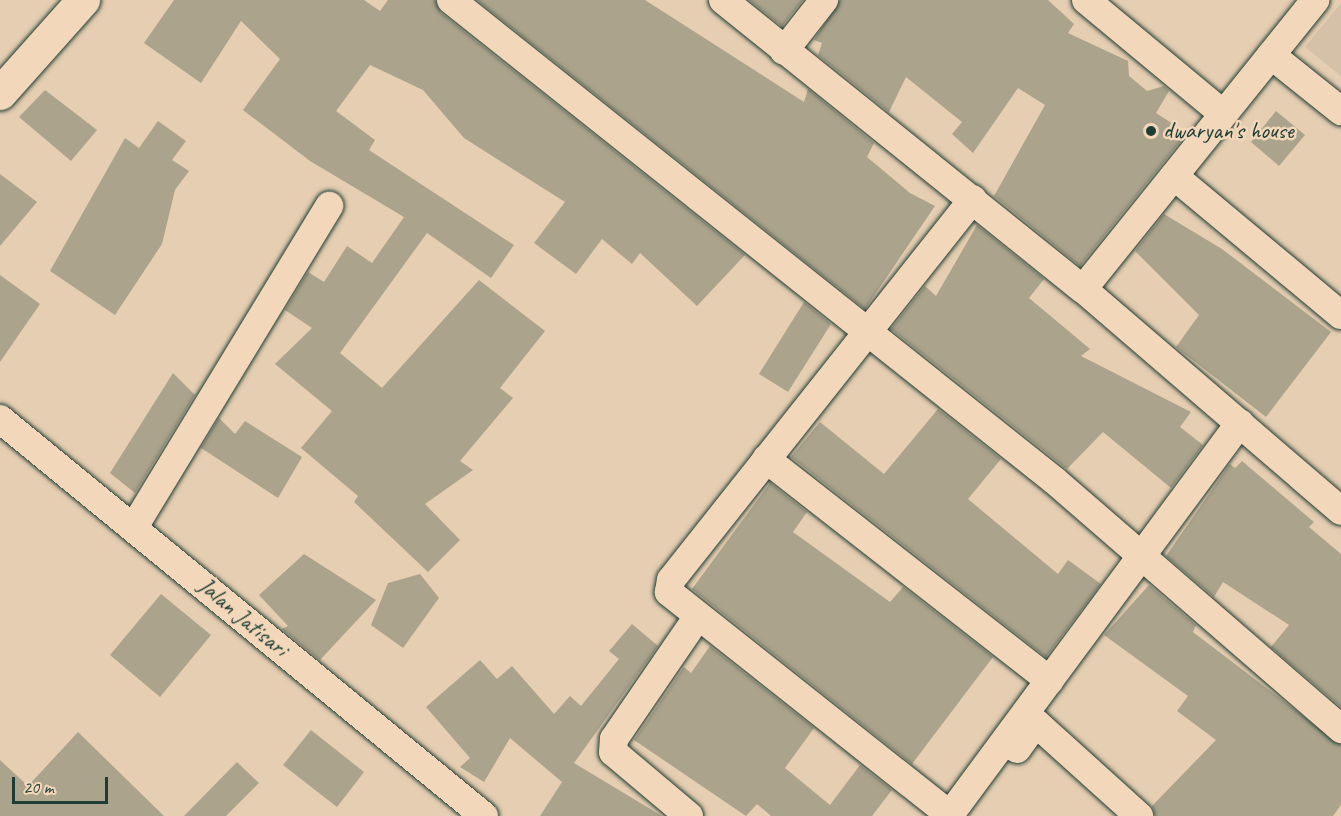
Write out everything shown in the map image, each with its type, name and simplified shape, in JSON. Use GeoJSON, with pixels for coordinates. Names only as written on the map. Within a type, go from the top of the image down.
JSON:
{"type":"FeatureCollection","features":[{"type":"Feature","properties":{"kind":"street"},"geometry":{"type":"LineString","coordinates":[[0,93],[83,0]]}},
{"type":"Feature","properties":{"kind":"street"},"geometry":{"type":"LineString","coordinates":[[451,0],[774,261],[869,330],[1142,558],[1341,729]]}},
{"type":"Feature","properties":{"kind":"street"},"geometry":{"type":"LineString","coordinates":[[723,0],[784,51],[973,198],[1083,289],[1341,511]]}},
{"type":"Feature","properties":{"kind":"street"},"geometry":{"type":"LineString","coordinates":[[784,51],[824,0]]}},
{"type":"Feature","properties":{"kind":"street"},"geometry":{"type":"LineString","coordinates":[[1086,0],[1221,112]]}},
{"type":"Feature","properties":{"kind":"street"},"geometry":{"type":"LineString","coordinates":[[1083,289],[1174,176],[1221,112],[1315,0]]}},
{"type":"Feature","properties":{"kind":"street"},"geometry":{"type":"LineString","coordinates":[[1271,55],[1341,111]]}},
{"type":"Feature","properties":{"kind":"street"},"geometry":{"type":"LineString","coordinates":[[1174,176],[1341,315]]}},
{"type":"Feature","properties":{"kind":"street"},"geometry":{"type":"LineString","coordinates":[[955,816],[671,599],[671,580],[973,198]]}},
{"type":"Feature","properties":{"kind":"street"},"geometry":{"type":"LineString","coordinates":[[134,527],[329,206]]}},
{"type":"Feature","properties":{"kind":"street","name":"Jalan Jatisari"},"geometry":{"type":"LineString","coordinates":[[0,419],[484,816]]}},
{"type":"Feature","properties":{"kind":"street"},"geometry":{"type":"LineString","coordinates":[[955,816],[1050,681],[1240,423]]}},
{"type":"Feature","properties":{"kind":"street"},"geometry":{"type":"LineString","coordinates":[[766,459],[1050,681]]}},
{"type":"Feature","properties":{"kind":"street"},"geometry":{"type":"LineString","coordinates":[[688,816],[613,752],[614,739],[697,618]]}},
{"type":"Feature","properties":{"kind":"street"},"geometry":{"type":"LineString","coordinates":[[955,816],[1036,723],[1139,816]]}},
{"type":"Feature","properties":{"kind":"shaded area"},"geometry":{"type":"Polygon","coordinates":[[[1341,3],[1341,76],[1305,47],[1341,3]]]}},
{"type":"Feature","properties":{"kind":"building"},"geometry":{"type":"Polygon","coordinates":[[[174,0],[364,0],[380,11],[388,0],[435,0],[441,13],[745,255],[697,306],[640,253],[632,264],[602,239],[576,274],[534,243],[565,202],[464,138],[423,90],[370,65],[336,111],[375,140],[369,150],[514,245],[491,278],[427,233],[340,353],[382,388],[479,280],[545,331],[500,388],[513,398],[460,461],[473,470],[425,504],[460,540],[428,572],[354,502],[358,496],[301,448],[332,411],[275,364],[312,328],[285,310],[308,272],[324,282],[347,246],[372,263],[404,217],[310,161],[243,110],[280,59],[241,21],[201,83],[144,43],[174,0]]]}},
{"type":"Feature","properties":{"kind":"building"},"geometry":{"type":"Polygon","coordinates":[[[477,0],[645,0],[804,102],[808,89],[874,143],[867,157],[910,193],[935,206],[865,309],[477,0]]]}},
{"type":"Feature","properties":{"kind":"building"},"geometry":{"type":"Polygon","coordinates":[[[749,0],[803,0],[782,26],[749,0]]]}},
{"type":"Feature","properties":{"kind":"building"},"geometry":{"type":"Polygon","coordinates":[[[840,0],[1048,0],[1074,24],[1068,33],[1128,61],[1129,76],[1147,91],[1164,86],[1169,91],[1156,113],[1187,133],[1080,266],[994,196],[1045,105],[1018,88],[973,153],[952,134],[962,122],[906,77],[889,112],[818,55],[822,43],[814,40],[840,0]]]}},
{"type":"Feature","properties":{"kind":"building"},"geometry":{"type":"Polygon","coordinates":[[[45,90],[97,130],[71,161],[19,117],[45,90]]]}},
{"type":"Feature","properties":{"kind":"building"},"geometry":{"type":"Polygon","coordinates":[[[1276,111],[1305,135],[1279,166],[1251,142],[1276,111]]]}},
{"type":"Feature","properties":{"kind":"building"},"geometry":{"type":"Polygon","coordinates":[[[158,121],[186,141],[172,160],[189,171],[175,190],[162,244],[115,315],[50,271],[125,138],[139,148],[158,121]]]}},
{"type":"Feature","properties":{"kind":"building"},"geometry":{"type":"Polygon","coordinates":[[[0,174],[37,202],[0,246],[0,174]]]}},
{"type":"Feature","properties":{"kind":"building"},"geometry":{"type":"Polygon","coordinates":[[[1164,214],[1222,249],[1331,332],[1266,417],[1176,347],[1199,315],[1135,251],[1164,214]]]}},
{"type":"Feature","properties":{"kind":"building"},"geometry":{"type":"Polygon","coordinates":[[[977,225],[1044,279],[1029,298],[1090,349],[1081,356],[1191,412],[1180,427],[1203,445],[1171,488],[1103,432],[1067,469],[891,329],[925,286],[936,296],[977,225]]]}},
{"type":"Feature","properties":{"kind":"building"},"geometry":{"type":"Polygon","coordinates":[[[0,275],[40,304],[0,362],[0,275]]]}},
{"type":"Feature","properties":{"kind":"building"},"geometry":{"type":"Polygon","coordinates":[[[804,302],[831,324],[788,392],[759,374],[804,302]]]}},
{"type":"Feature","properties":{"kind":"building"},"geometry":{"type":"Polygon","coordinates":[[[173,373],[195,395],[135,493],[110,473],[173,373]]]}},
{"type":"Feature","properties":{"kind":"building"},"geometry":{"type":"Polygon","coordinates":[[[938,409],[1001,459],[968,499],[1058,574],[1068,560],[1101,584],[1046,657],[791,457],[820,422],[884,474],[938,409]]]}},
{"type":"Feature","properties":{"kind":"building"},"geometry":{"type":"Polygon","coordinates":[[[219,418],[235,434],[245,421],[302,457],[278,498],[201,448],[219,418]]]}},
{"type":"Feature","properties":{"kind":"building"},"geometry":{"type":"Polygon","coordinates":[[[1242,461],[1314,522],[1309,527],[1341,554],[1341,707],[1271,647],[1289,625],[1223,582],[1214,597],[1166,556],[1230,464],[1235,468],[1242,461]]]}},
{"type":"Feature","properties":{"kind":"building"},"geometry":{"type":"Polygon","coordinates":[[[770,483],[807,512],[793,532],[890,602],[903,587],[993,657],[912,764],[692,589],[770,483]]]}},
{"type":"Feature","properties":{"kind":"building"},"geometry":{"type":"Polygon","coordinates":[[[304,554],[376,600],[320,660],[282,629],[288,626],[259,595],[304,554]]]}},
{"type":"Feature","properties":{"kind":"building"},"geometry":{"type":"Polygon","coordinates":[[[420,574],[439,598],[403,648],[371,625],[388,583],[420,574]]]}},
{"type":"Feature","properties":{"kind":"building"},"geometry":{"type":"Polygon","coordinates":[[[1149,585],[1196,625],[1193,632],[1341,745],[1341,805],[1333,816],[1155,816],[1152,806],[1216,740],[1177,711],[1188,696],[1104,635],[1149,585]]]}},
{"type":"Feature","properties":{"kind":"building"},"geometry":{"type":"Polygon","coordinates":[[[161,594],[211,635],[160,697],[110,655],[161,594]]]}},
{"type":"Feature","properties":{"kind":"building"},"geometry":{"type":"Polygon","coordinates":[[[632,624],[658,646],[574,763],[662,816],[540,816],[562,782],[510,738],[484,782],[460,767],[470,758],[426,707],[480,660],[497,679],[512,666],[554,714],[570,696],[581,706],[619,659],[609,651],[632,624]]]}},
{"type":"Feature","properties":{"kind":"building"},"geometry":{"type":"Polygon","coordinates":[[[710,646],[814,728],[785,768],[830,805],[860,765],[892,790],[872,816],[771,816],[757,804],[746,816],[634,740],[684,667],[691,673],[710,646]]]}},
{"type":"Feature","properties":{"kind":"building"},"geometry":{"type":"Polygon","coordinates":[[[311,730],[364,772],[337,807],[283,765],[311,730]]]}},
{"type":"Feature","properties":{"kind":"building"},"geometry":{"type":"Polygon","coordinates":[[[78,732],[164,816],[0,816],[0,760],[28,786],[78,732]]]}},
{"type":"Feature","properties":{"kind":"building"},"geometry":{"type":"Polygon","coordinates":[[[237,762],[259,783],[226,816],[184,816],[237,762]]]}},
{"type":"Feature","properties":{"kind":"place","name":"dwaryan's house"},"geometry":{"type":"Point","coordinates":[1151,131]}}]}
